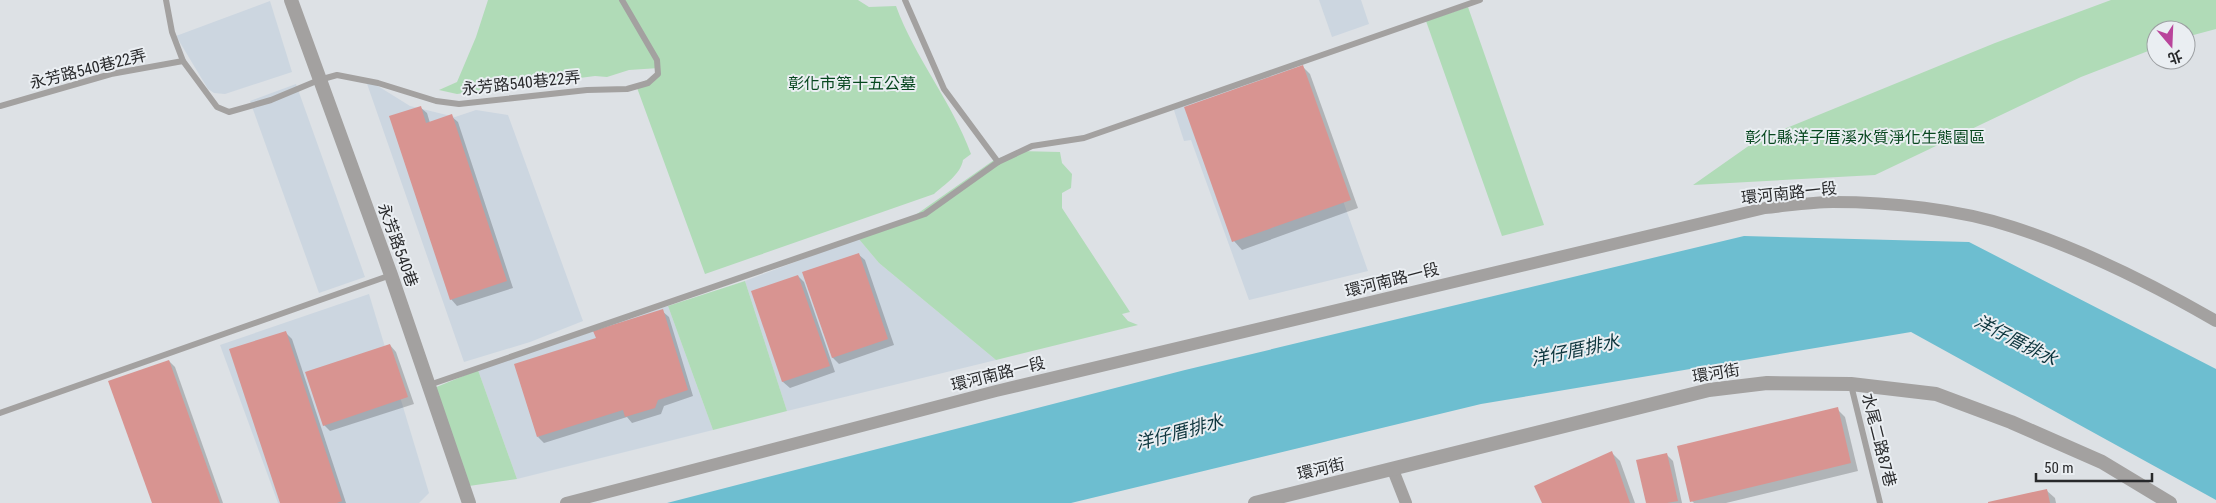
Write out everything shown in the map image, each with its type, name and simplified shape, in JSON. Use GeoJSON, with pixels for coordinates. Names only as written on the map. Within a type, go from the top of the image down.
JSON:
{"type":"FeatureCollection","features":[{"type":"Feature","properties":{"kind":"street","name":"永芳路540巷"},"geometry":{"type":"LineString","coordinates":[[291,0],[391,275],[469,503]]}},
{"type":"Feature","properties":{"kind":"street","name":"環河南路一段"},"geometry":{"type":"LineString","coordinates":[[566,503],[986,393],[1765,208],[1832,202],[1911,207],[1960,214],[2012,226],[2075,250],[2173,296],[2216,321]]}},
{"type":"Feature","properties":{"kind":"street","name":"環河街"},"geometry":{"type":"LineString","coordinates":[[1255,503],[1394,470],[1709,390],[1767,383],[1851,384],[1936,394],[2010,422],[2102,462],[2170,503]]}},
{"type":"Feature","properties":{"kind":"street"},"geometry":{"type":"LineString","coordinates":[[1394,470],[1406,503]]}},
{"type":"Feature","properties":{"kind":"lane","name":"永芳路540巷22弄"},"geometry":{"type":"LineString","coordinates":[[166,0],[172,32],[183,61],[217,107],[229,112],[271,100],[319,80],[337,75],[378,82],[436,101],[459,104],[587,90],[627,89],[648,84],[658,74],[657,60],[622,0]]}},
{"type":"Feature","properties":{"kind":"lane"},"geometry":{"type":"LineString","coordinates":[[906,0],[944,90],[998,162]]}},
{"type":"Feature","properties":{"kind":"lane"},"geometry":{"type":"LineString","coordinates":[[428,385],[925,214],[998,162],[1032,146],[1084,138],[1475,1]]}},
{"type":"Feature","properties":{"kind":"lane","name":"永芳路540巷22弄"},"geometry":{"type":"LineString","coordinates":[[0,106],[111,74],[183,61]]}},
{"type":"Feature","properties":{"kind":"lane"},"geometry":{"type":"LineString","coordinates":[[0,413],[391,275]]}},
{"type":"Feature","properties":{"kind":"lane","name":"水尾二路87巷"},"geometry":{"type":"LineString","coordinates":[[1851,384],[1880,503]]}},
{"type":"Feature","properties":{"kind":"shaded area"},"geometry":{"type":"Polygon","coordinates":[[[1319,0],[1361,0],[1369,24],[1332,37],[1319,0]]]}},
{"type":"Feature","properties":{"kind":"shaded area"},"geometry":{"type":"Polygon","coordinates":[[[270,1],[292,72],[225,94],[214,93],[208,89],[176,36],[270,1]]]}},
{"type":"Feature","properties":{"kind":"shaded area"},"geometry":{"type":"Polygon","coordinates":[[[1295,66],[1368,271],[1249,300],[1191,140],[1184,141],[1173,107],[1295,66]]]}},
{"type":"Feature","properties":{"kind":"shaded area"},"geometry":{"type":"Polygon","coordinates":[[[365,78],[410,106],[455,117],[476,110],[508,115],[583,321],[530,342],[464,362],[365,78]]]}},
{"type":"Feature","properties":{"kind":"shaded area"},"geometry":{"type":"Polygon","coordinates":[[[296,84],[365,277],[319,293],[250,101],[296,84]]]}},
{"type":"Feature","properties":{"kind":"shaded area"},"geometry":{"type":"Polygon","coordinates":[[[858,238],[879,263],[996,360],[787,411],[745,281],[858,238]]]}},
{"type":"Feature","properties":{"kind":"shaded area"},"geometry":{"type":"Polygon","coordinates":[[[369,294],[429,493],[419,503],[278,503],[220,345],[369,294]]]}},
{"type":"Feature","properties":{"kind":"shaded area"},"geometry":{"type":"Polygon","coordinates":[[[668,306],[713,430],[517,479],[478,370],[668,306]]]}},
{"type":"Feature","properties":{"kind":"green space","name":"彰化市第十五公墓"},"geometry":{"type":"Polygon","coordinates":[[[488,0],[858,0],[869,7],[896,6],[913,44],[954,116],[971,154],[963,160],[956,175],[934,194],[705,274],[636,85],[658,75],[659,68],[629,70],[607,77],[595,76],[457,94],[439,90],[457,82],[476,37],[488,0]]]}},
{"type":"Feature","properties":{"kind":"green space","name":"彰化縣洋子厝溪水質淨化生態園區"},"geometry":{"type":"Polygon","coordinates":[[[2111,0],[2216,0],[2216,29],[2196,34],[2196,20],[2146,20],[2146,52],[2081,77],[1875,175],[1693,185],[1757,140],[1995,43],[2111,0]]]}},
{"type":"Feature","properties":{"kind":"green space"},"geometry":{"type":"Polygon","coordinates":[[[1468,7],[1544,225],[1502,236],[1426,21],[1468,7]]]}},
{"type":"Feature","properties":{"kind":"green space"},"geometry":{"type":"Polygon","coordinates":[[[1019,151],[1060,152],[1062,163],[1072,174],[1071,188],[1062,193],[1062,208],[1130,312],[1122,314],[1128,321],[1138,325],[996,360],[879,263],[858,238],[914,216],[994,160],[1019,151]]]}},
{"type":"Feature","properties":{"kind":"green space"},"geometry":{"type":"Polygon","coordinates":[[[745,281],[787,411],[713,430],[668,306],[745,281]]]}},
{"type":"Feature","properties":{"kind":"green space"},"geometry":{"type":"Polygon","coordinates":[[[478,370],[517,479],[469,486],[434,388],[478,370]]]}},
{"type":"Feature","properties":{"kind":"water","name":"洋仔厝排水"},"geometry":{"type":"Polygon","coordinates":[[[1744,236],[1969,242],[2216,369],[2216,500],[1911,332],[1481,404],[1071,503],[667,503],[1185,370],[1744,236]]]}},
{"type":"Feature","properties":{"kind":"building"},"geometry":{"type":"Polygon","coordinates":[[[1303,65],[1351,200],[1232,242],[1184,107],[1303,65]]]}},
{"type":"Feature","properties":{"kind":"building"},"geometry":{"type":"Polygon","coordinates":[[[421,106],[426,123],[452,114],[507,281],[450,300],[389,116],[421,106]]]}},
{"type":"Feature","properties":{"kind":"building"},"geometry":{"type":"Polygon","coordinates":[[[859,253],[888,339],[832,358],[802,272],[859,253]]]}},
{"type":"Feature","properties":{"kind":"building"},"geometry":{"type":"Polygon","coordinates":[[[798,275],[830,366],[782,382],[751,291],[798,275]]]}},
{"type":"Feature","properties":{"kind":"building"},"geometry":{"type":"Polygon","coordinates":[[[663,309],[688,390],[658,400],[655,408],[625,417],[623,410],[537,437],[514,364],[596,338],[593,331],[663,309]]]}},
{"type":"Feature","properties":{"kind":"building"},"geometry":{"type":"Polygon","coordinates":[[[286,331],[342,501],[337,503],[280,503],[229,349],[286,331]]]}},
{"type":"Feature","properties":{"kind":"building"},"geometry":{"type":"Polygon","coordinates":[[[390,344],[408,397],[323,426],[305,372],[390,344]]]}},
{"type":"Feature","properties":{"kind":"building"},"geometry":{"type":"Polygon","coordinates":[[[169,360],[220,503],[152,503],[108,381],[169,360]]]}},
{"type":"Feature","properties":{"kind":"building"},"geometry":{"type":"Polygon","coordinates":[[[1838,407],[1851,463],[1690,502],[1677,446],[1838,407]]]}},
{"type":"Feature","properties":{"kind":"building"},"geometry":{"type":"Polygon","coordinates":[[[1612,451],[1630,503],[1542,503],[1534,486],[1612,451]]]}},
{"type":"Feature","properties":{"kind":"building"},"geometry":{"type":"Polygon","coordinates":[[[1667,453],[1678,501],[1646,503],[1636,460],[1667,453]]]}},
{"type":"Feature","properties":{"kind":"building"},"geometry":{"type":"Polygon","coordinates":[[[2047,489],[2050,503],[1988,503],[1988,502],[2047,489]]]}}]}
